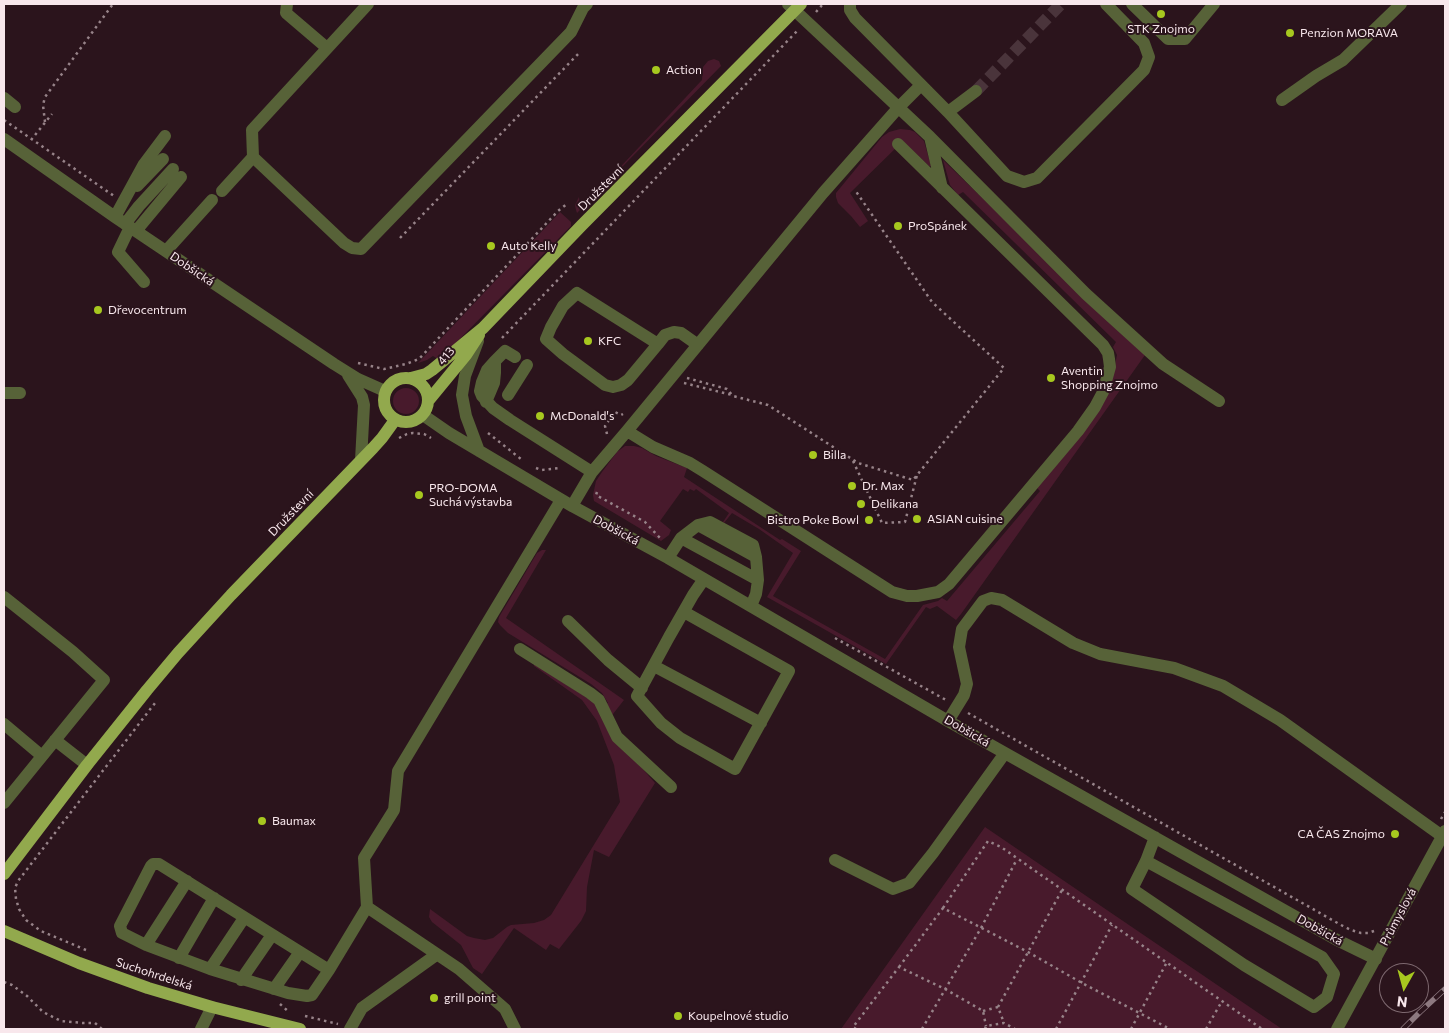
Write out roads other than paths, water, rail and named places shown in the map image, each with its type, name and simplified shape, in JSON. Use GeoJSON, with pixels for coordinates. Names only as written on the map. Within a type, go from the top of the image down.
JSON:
{"type":"FeatureCollection","features":[{"type":"Feature","properties":{"kind":"main road","name":"Družstevní"},"geometry":{"type":"LineString","coordinates":[[411,378],[426,374],[432,370],[483,328],[795,6]]}},
{"type":"Feature","properties":{"kind":"main road","name":"413"},"geometry":{"type":"LineString","coordinates":[[429,400],[466,355],[483,328]]}},
{"type":"Feature","properties":{"kind":"main road"},"geometry":{"type":"LineString","coordinates":[[411,378],[424,386],[428,393],[427,408],[417,420],[402,422],[395,420],[390,416],[384,404],[385,391],[389,384],[395,380],[411,378]]}},
{"type":"Feature","properties":{"kind":"main road","name":"Družstevní"},"geometry":{"type":"LineString","coordinates":[[4,874],[147,690],[231,595],[382,438],[395,420]]}},
{"type":"Feature","properties":{"kind":"main road","name":"Suchohrdelská"},"geometry":{"type":"LineString","coordinates":[[4,931],[113,975],[174,996],[300,1029]]}},
{"type":"Feature","properties":{"kind":"street"},"geometry":{"type":"LineString","coordinates":[[287,4],[286,13],[327,48]]}},
{"type":"Feature","properties":{"kind":"street"},"geometry":{"type":"LineString","coordinates":[[222,191],[253,157],[252,130],[368,4]]}},
{"type":"Feature","properties":{"kind":"street"},"geometry":{"type":"LineString","coordinates":[[253,157],[344,243],[352,248],[361,249],[571,32],[587,4]]}},
{"type":"Feature","properties":{"kind":"street"},"geometry":{"type":"LineString","coordinates":[[850,4],[850,10],[855,18],[1008,176],[1024,182],[1037,178],[1144,70],[1149,57],[1144,42],[1106,4]]}},
{"type":"Feature","properties":{"kind":"street"},"geometry":{"type":"LineString","coordinates":[[1132,4],[1168,39],[1185,39],[1214,4]]}},
{"type":"Feature","properties":{"kind":"street"},"geometry":{"type":"LineString","coordinates":[[1282,100],[1343,60],[1401,4]]}},
{"type":"Feature","properties":{"kind":"street"},"geometry":{"type":"LineString","coordinates":[[795,6],[807,21],[930,137],[1086,294],[1162,364],[1219,401]]}},
{"type":"Feature","properties":{"kind":"street"},"geometry":{"type":"LineString","coordinates":[[329,970],[159,864],[150,866],[120,926],[122,933],[146,945],[210,969],[274,989],[307,996],[312,994],[329,970],[367,908],[364,858],[394,810],[398,771],[587,468],[627,431],[823,193],[898,107],[921,85]]}},
{"type":"Feature","properties":{"kind":"street"},"geometry":{"type":"LineString","coordinates":[[948,112],[976,91]]}},
{"type":"Feature","properties":{"kind":"street"},"geometry":{"type":"LineString","coordinates":[[4,98],[16,107]]}},
{"type":"Feature","properties":{"kind":"street"},"geometry":{"type":"LineString","coordinates":[[127,225],[123,195],[165,136]]}},
{"type":"Feature","properties":{"kind":"street"},"geometry":{"type":"LineString","coordinates":[[930,137],[942,188]]}},
{"type":"Feature","properties":{"kind":"street","name":"Dobšická"},"geometry":{"type":"LineString","coordinates":[[4,139],[166,251],[348,365],[385,391]]}},
{"type":"Feature","properties":{"kind":"street"},"geometry":{"type":"LineString","coordinates":[[627,431],[653,447],[690,463],[892,592],[907,596],[917,596],[944,589],[1078,431],[1103,392],[1110,367],[1108,353],[1103,345],[898,144]]}},
{"type":"Feature","properties":{"kind":"street"},"geometry":{"type":"LineString","coordinates":[[123,195],[139,185],[162,158]]}},
{"type":"Feature","properties":{"kind":"street"},"geometry":{"type":"LineString","coordinates":[[144,282],[118,252],[127,225],[177,173]]}},
{"type":"Feature","properties":{"kind":"street"},"geometry":{"type":"LineString","coordinates":[[166,251],[212,200]]}},
{"type":"Feature","properties":{"kind":"street"},"geometry":{"type":"LineString","coordinates":[[658,344],[577,293],[563,306],[551,326],[546,339],[605,385],[613,386],[621,385],[628,380],[658,344],[665,335],[681,332],[698,345]]}},
{"type":"Feature","properties":{"kind":"street"},"geometry":{"type":"LineString","coordinates":[[479,451],[466,416],[462,396],[465,376],[483,328]]}},
{"type":"Feature","properties":{"kind":"street"},"geometry":{"type":"LineString","coordinates":[[515,357],[505,351],[487,370],[480,391],[486,402],[510,420],[587,468]]}},
{"type":"Feature","properties":{"kind":"street"},"geometry":{"type":"LineString","coordinates":[[348,365],[364,405],[361,460]]}},
{"type":"Feature","properties":{"kind":"street"},"geometry":{"type":"LineString","coordinates":[[508,395],[527,365]]}},
{"type":"Feature","properties":{"kind":"street"},"geometry":{"type":"LineString","coordinates":[[4,393],[20,393]]}},
{"type":"Feature","properties":{"kind":"street","name":"Dobšická"},"geometry":{"type":"LineString","coordinates":[[423,415],[449,433],[566,503],[668,558],[948,721],[1337,940],[1376,959]]}},
{"type":"Feature","properties":{"kind":"street"},"geometry":{"type":"LineString","coordinates":[[668,558],[681,539],[698,525],[710,522],[753,545],[758,569],[756,594],[751,606]]}},
{"type":"Feature","properties":{"kind":"street"},"geometry":{"type":"LineString","coordinates":[[681,539],[758,569]]}},
{"type":"Feature","properties":{"kind":"street"},"geometry":{"type":"LineString","coordinates":[[684,612],[789,671],[735,769],[680,738],[661,723],[637,696],[684,612],[704,579]]}},
{"type":"Feature","properties":{"kind":"street"},"geometry":{"type":"LineString","coordinates":[[4,598],[73,652],[104,680],[4,803]]}},
{"type":"Feature","properties":{"kind":"street"},"geometry":{"type":"LineString","coordinates":[[948,721],[964,695],[967,684],[959,647],[962,629],[983,601],[991,598],[1002,600],[1073,644],[1100,654],[1174,668],[1223,686],[1280,720],[1441,833]]}},
{"type":"Feature","properties":{"kind":"street"},"geometry":{"type":"LineString","coordinates":[[568,621],[608,660],[642,688]]}},
{"type":"Feature","properties":{"kind":"street"},"geometry":{"type":"LineString","coordinates":[[520,649],[599,700],[617,737],[671,787]]}},
{"type":"Feature","properties":{"kind":"street"},"geometry":{"type":"LineString","coordinates":[[654,666],[760,723]]}},
{"type":"Feature","properties":{"kind":"street"},"geometry":{"type":"LineString","coordinates":[[4,724],[42,756]]}},
{"type":"Feature","properties":{"kind":"street"},"geometry":{"type":"LineString","coordinates":[[55,740],[87,765]]}},
{"type":"Feature","properties":{"kind":"street"},"geometry":{"type":"LineString","coordinates":[[835,860],[893,889],[909,883],[933,854],[1005,753]]}},
{"type":"Feature","properties":{"kind":"street","name":"Průmyslová"},"geometry":{"type":"LineString","coordinates":[[1337,1029],[1376,959],[1441,833]]}},
{"type":"Feature","properties":{"kind":"street"},"geometry":{"type":"LineString","coordinates":[[1146,861],[1322,957],[1334,974],[1327,997],[1314,1007],[1244,965],[1132,889],[1155,837]]}},
{"type":"Feature","properties":{"kind":"street"},"geometry":{"type":"LineString","coordinates":[[146,945],[187,881]]}},
{"type":"Feature","properties":{"kind":"street"},"geometry":{"type":"LineString","coordinates":[[179,958],[214,898]]}},
{"type":"Feature","properties":{"kind":"street"},"geometry":{"type":"LineString","coordinates":[[367,908],[459,969],[505,1009],[515,1029]]}},
{"type":"Feature","properties":{"kind":"street"},"geometry":{"type":"LineString","coordinates":[[210,969],[244,918]]}},
{"type":"Feature","properties":{"kind":"street"},"geometry":{"type":"LineString","coordinates":[[242,980],[272,935]]}},
{"type":"Feature","properties":{"kind":"street"},"geometry":{"type":"LineString","coordinates":[[274,989],[300,952]]}},
{"type":"Feature","properties":{"kind":"street"},"geometry":{"type":"LineString","coordinates":[[351,1028],[362,1008],[436,955]]}},
{"type":"Feature","properties":{"kind":"street"},"geometry":{"type":"LineString","coordinates":[[201,1029],[212,1007]]}},
{"type":"Feature","properties":{"kind":"tunnel"},"geometry":{"type":"LineString","coordinates":[[976,91],[1061,4]]}},
{"type":"Feature","properties":{"kind":"railway"},"geometry":{"type":"LineString","coordinates":[[1403,1029],[1445,989]]}},
{"type":"Feature","properties":{"kind":"place","name":"STK Znojmo"},"geometry":{"type":"Point","coordinates":[1161,14]}},
{"type":"Feature","properties":{"kind":"place","name":"Penzion MORAVA"},"geometry":{"type":"Point","coordinates":[1290,33]}},
{"type":"Feature","properties":{"kind":"place","name":"Action"},"geometry":{"type":"Point","coordinates":[656,70]}},
{"type":"Feature","properties":{"kind":"place","name":"ProSpánek"},"geometry":{"type":"Point","coordinates":[898,226]}},
{"type":"Feature","properties":{"kind":"place","name":"Auto Kelly"},"geometry":{"type":"Point","coordinates":[491,246]}},
{"type":"Feature","properties":{"kind":"place","name":"Dřevocentrum"},"geometry":{"type":"Point","coordinates":[98,310]}},
{"type":"Feature","properties":{"kind":"place","name":"KFC"},"geometry":{"type":"Point","coordinates":[588,341]}},
{"type":"Feature","properties":{"kind":"place","name":"Aventin Shopping Znojmo"},"geometry":{"type":"Point","coordinates":[1051,378]}},
{"type":"Feature","properties":{"kind":"place","name":"McDonald's"},"geometry":{"type":"Point","coordinates":[540,416]}},
{"type":"Feature","properties":{"kind":"place","name":"Billa"},"geometry":{"type":"Point","coordinates":[813,455]}},
{"type":"Feature","properties":{"kind":"place","name":"Dr. Max"},"geometry":{"type":"Point","coordinates":[852,486]}},
{"type":"Feature","properties":{"kind":"place","name":"PRO-DOMA Suchá výstavba"},"geometry":{"type":"Point","coordinates":[419,495]}},
{"type":"Feature","properties":{"kind":"place","name":"Delikana"},"geometry":{"type":"Point","coordinates":[861,504]}},
{"type":"Feature","properties":{"kind":"place","name":"ASIAN cuisine"},"geometry":{"type":"Point","coordinates":[917,519]}},
{"type":"Feature","properties":{"kind":"place","name":"Bistro Poke Bowl"},"geometry":{"type":"Point","coordinates":[869,520]}},
{"type":"Feature","properties":{"kind":"place","name":"Baumax"},"geometry":{"type":"Point","coordinates":[262,821]}},
{"type":"Feature","properties":{"kind":"place","name":"CA ČAS Znojmo"},"geometry":{"type":"Point","coordinates":[1395,834]}},
{"type":"Feature","properties":{"kind":"place","name":"grill point"},"geometry":{"type":"Point","coordinates":[434,998]}},
{"type":"Feature","properties":{"kind":"place","name":"Koupelnové studio"},"geometry":{"type":"Point","coordinates":[678,1016]}}]}
